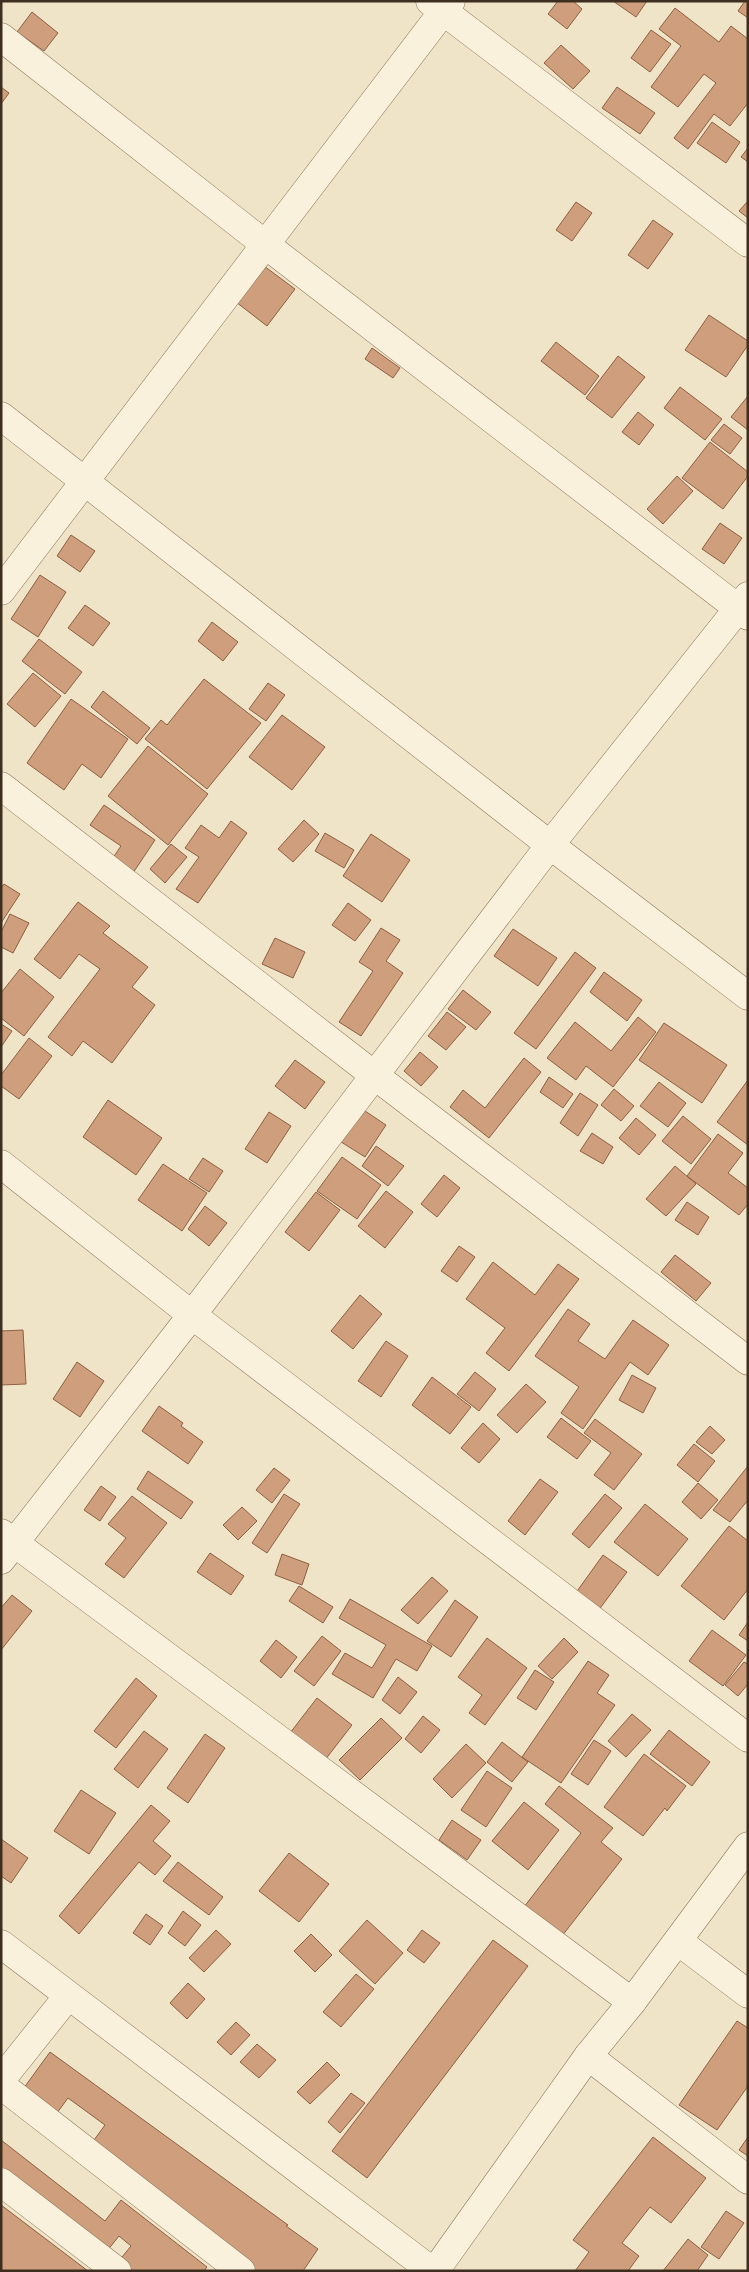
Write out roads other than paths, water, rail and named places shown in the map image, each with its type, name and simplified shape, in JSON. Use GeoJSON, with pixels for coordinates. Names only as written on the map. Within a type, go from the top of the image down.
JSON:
{"type":"FeatureCollection","features":[{"type":"Feature","properties":{"kind":"street"},"geometry":{"type":"LineString","coordinates":[[1,591],[266,245],[441,5],[748,243]]}},
{"type":"Feature","properties":{"kind":"street"},"geometry":{"type":"LineString","coordinates":[[1,37],[266,245],[745,607],[550,845],[192,1315],[5,1545],[632,2002]]}},
{"type":"Feature","properties":{"kind":"street"},"geometry":{"type":"LineString","coordinates":[[1,416],[550,845],[748,996]]}},
{"type":"Feature","properties":{"kind":"street"},"geometry":{"type":"LineString","coordinates":[[1,786],[374,1076],[748,1361]]}},
{"type":"Feature","properties":{"kind":"street"},"geometry":{"type":"LineString","coordinates":[[1,1164],[192,1315],[748,1738]]}},
{"type":"Feature","properties":{"kind":"street"},"geometry":{"type":"LineString","coordinates":[[1,1944],[433,2271],[588,2056],[632,2002],[748,1846]]}},
{"type":"Feature","properties":{"kind":"street"},"geometry":{"type":"LineString","coordinates":[[678,1940],[748,1994]]}},
{"type":"Feature","properties":{"kind":"street"},"geometry":{"type":"LineString","coordinates":[[1,2080],[68,1996]]}},
{"type":"Feature","properties":{"kind":"street"},"geometry":{"type":"LineString","coordinates":[[588,2056],[748,2180]]}},
{"type":"Feature","properties":{"kind":"street"},"geometry":{"type":"LineString","coordinates":[[1,2085],[242,2271]]}},
{"type":"Feature","properties":{"kind":"street"},"geometry":{"type":"LineString","coordinates":[[1,2182],[112,2269]]}}]}
